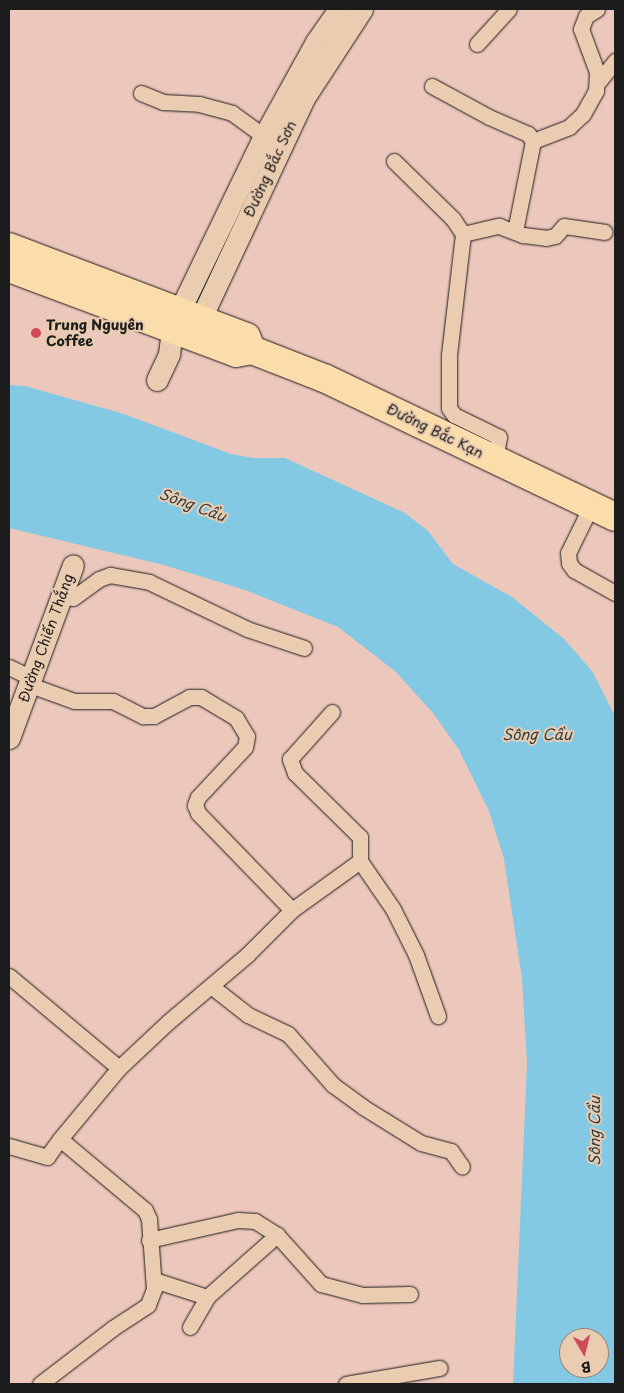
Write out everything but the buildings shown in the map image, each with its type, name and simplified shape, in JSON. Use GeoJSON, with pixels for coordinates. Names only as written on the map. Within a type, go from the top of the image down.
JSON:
{"type":"FeatureCollection","features":[{"type":"Feature","properties":{"kind":"highway","name":"Đường Bắc Kạn"},"geometry":{"type":"LineString","coordinates":[[9,247],[182,330],[236,353],[252,350],[326,379],[615,517]]}},
{"type":"Feature","properties":{"kind":"highway","name":"Đường Bắc Kạn"},"geometry":{"type":"LineString","coordinates":[[9,268],[182,330]]}},
{"type":"Feature","properties":{"kind":"main road","name":"Đường Bắc Sơn"},"geometry":{"type":"LineString","coordinates":[[182,330],[264,136],[316,42],[339,9]]}},
{"type":"Feature","properties":{"kind":"main road","name":"Đường Bắc Sơn"},"geometry":{"type":"LineString","coordinates":[[182,330],[304,98],[362,9]]}},
{"type":"Feature","properties":{"kind":"main road"},"geometry":{"type":"LineString","coordinates":[[157,380],[182,330]]}},
{"type":"Feature","properties":{"kind":"main road","name":"Đường Chiến Thắng"},"geometry":{"type":"LineString","coordinates":[[9,738],[73,564]]}},
{"type":"Feature","properties":{"kind":"street"},"geometry":{"type":"LineString","coordinates":[[477,44],[509,9]]}},
{"type":"Feature","properties":{"kind":"street"},"geometry":{"type":"LineString","coordinates":[[597,9],[586,16],[581,29],[599,81]]}},
{"type":"Feature","properties":{"kind":"street"},"geometry":{"type":"LineString","coordinates":[[533,141],[569,127],[583,114],[599,81],[615,61]]}},
{"type":"Feature","properties":{"kind":"street"},"geometry":{"type":"LineString","coordinates":[[432,86],[489,117],[528,134],[533,141],[514,231]]}},
{"type":"Feature","properties":{"kind":"street"},"geometry":{"type":"LineString","coordinates":[[141,92],[163,102],[199,104],[232,113],[264,136]]}},
{"type":"Feature","properties":{"kind":"street"},"geometry":{"type":"LineString","coordinates":[[394,161],[453,219],[463,234],[449,355],[449,408],[454,415],[499,437],[495,460]]}},
{"type":"Feature","properties":{"kind":"street"},"geometry":{"type":"LineString","coordinates":[[463,234],[499,226],[546,238],[555,236],[564,226],[605,232]]}},
{"type":"Feature","properties":{"kind":"street"},"geometry":{"type":"LineString","coordinates":[[591,506],[568,553],[569,563],[574,570],[615,593]]}},
{"type":"Feature","properties":{"kind":"street"},"geometry":{"type":"LineString","coordinates":[[62,596],[73,598],[99,579],[110,575],[149,582],[247,629],[304,648]]}},
{"type":"Feature","properties":{"kind":"street"},"geometry":{"type":"LineString","coordinates":[[9,667],[31,682],[74,701],[113,701],[143,716],[154,716],[189,697],[200,696],[236,718],[247,736],[246,747],[198,797],[195,805],[198,813],[292,910]]}},
{"type":"Feature","properties":{"kind":"street"},"geometry":{"type":"LineString","coordinates":[[332,712],[290,759],[295,774],[360,837],[360,862],[393,909],[416,955],[438,1016]]}},
{"type":"Feature","properties":{"kind":"street"},"geometry":{"type":"LineString","coordinates":[[9,1146],[47,1157],[60,1138],[119,1068],[247,956],[292,910],[360,862]]}},
{"type":"Feature","properties":{"kind":"street"},"geometry":{"type":"LineString","coordinates":[[9,976],[119,1068]]}},
{"type":"Feature","properties":{"kind":"street"},"geometry":{"type":"LineString","coordinates":[[211,986],[248,1015],[288,1034],[333,1085],[363,1107],[421,1143],[451,1151],[462,1167]]}},
{"type":"Feature","properties":{"kind":"street"},"geometry":{"type":"LineString","coordinates":[[40,1384],[113,1328],[148,1305],[154,1280],[149,1240],[149,1218],[145,1210],[60,1138]]}},
{"type":"Feature","properties":{"kind":"street"},"geometry":{"type":"LineString","coordinates":[[149,1240],[238,1220],[255,1221],[277,1235],[321,1284],[363,1294],[410,1294]]}},
{"type":"Feature","properties":{"kind":"street"},"geometry":{"type":"LineString","coordinates":[[190,1327],[207,1297],[277,1235]]}},
{"type":"Feature","properties":{"kind":"street"},"geometry":{"type":"LineString","coordinates":[[154,1280],[207,1297]]}},
{"type":"Feature","properties":{"kind":"street"},"geometry":{"type":"LineString","coordinates":[[346,1384],[440,1368]]}},
{"type":"Feature","properties":{"kind":"water","name":"Sông Cầu"},"geometry":{"type":"Polygon","coordinates":[[[9,385],[25,386],[124,414],[231,454],[254,458],[285,458],[405,513],[428,531],[453,564],[512,597],[564,639],[592,671],[615,716],[615,1384],[513,1384],[527,1063],[522,979],[504,859],[489,811],[459,750],[433,713],[396,672],[338,627],[248,591],[164,565],[9,528],[9,385]]]}},
{"type":"Feature","properties":{"kind":"place","name":"Trung Nguyên Coffee"},"geometry":{"type":"Point","coordinates":[36,333]}}]}
